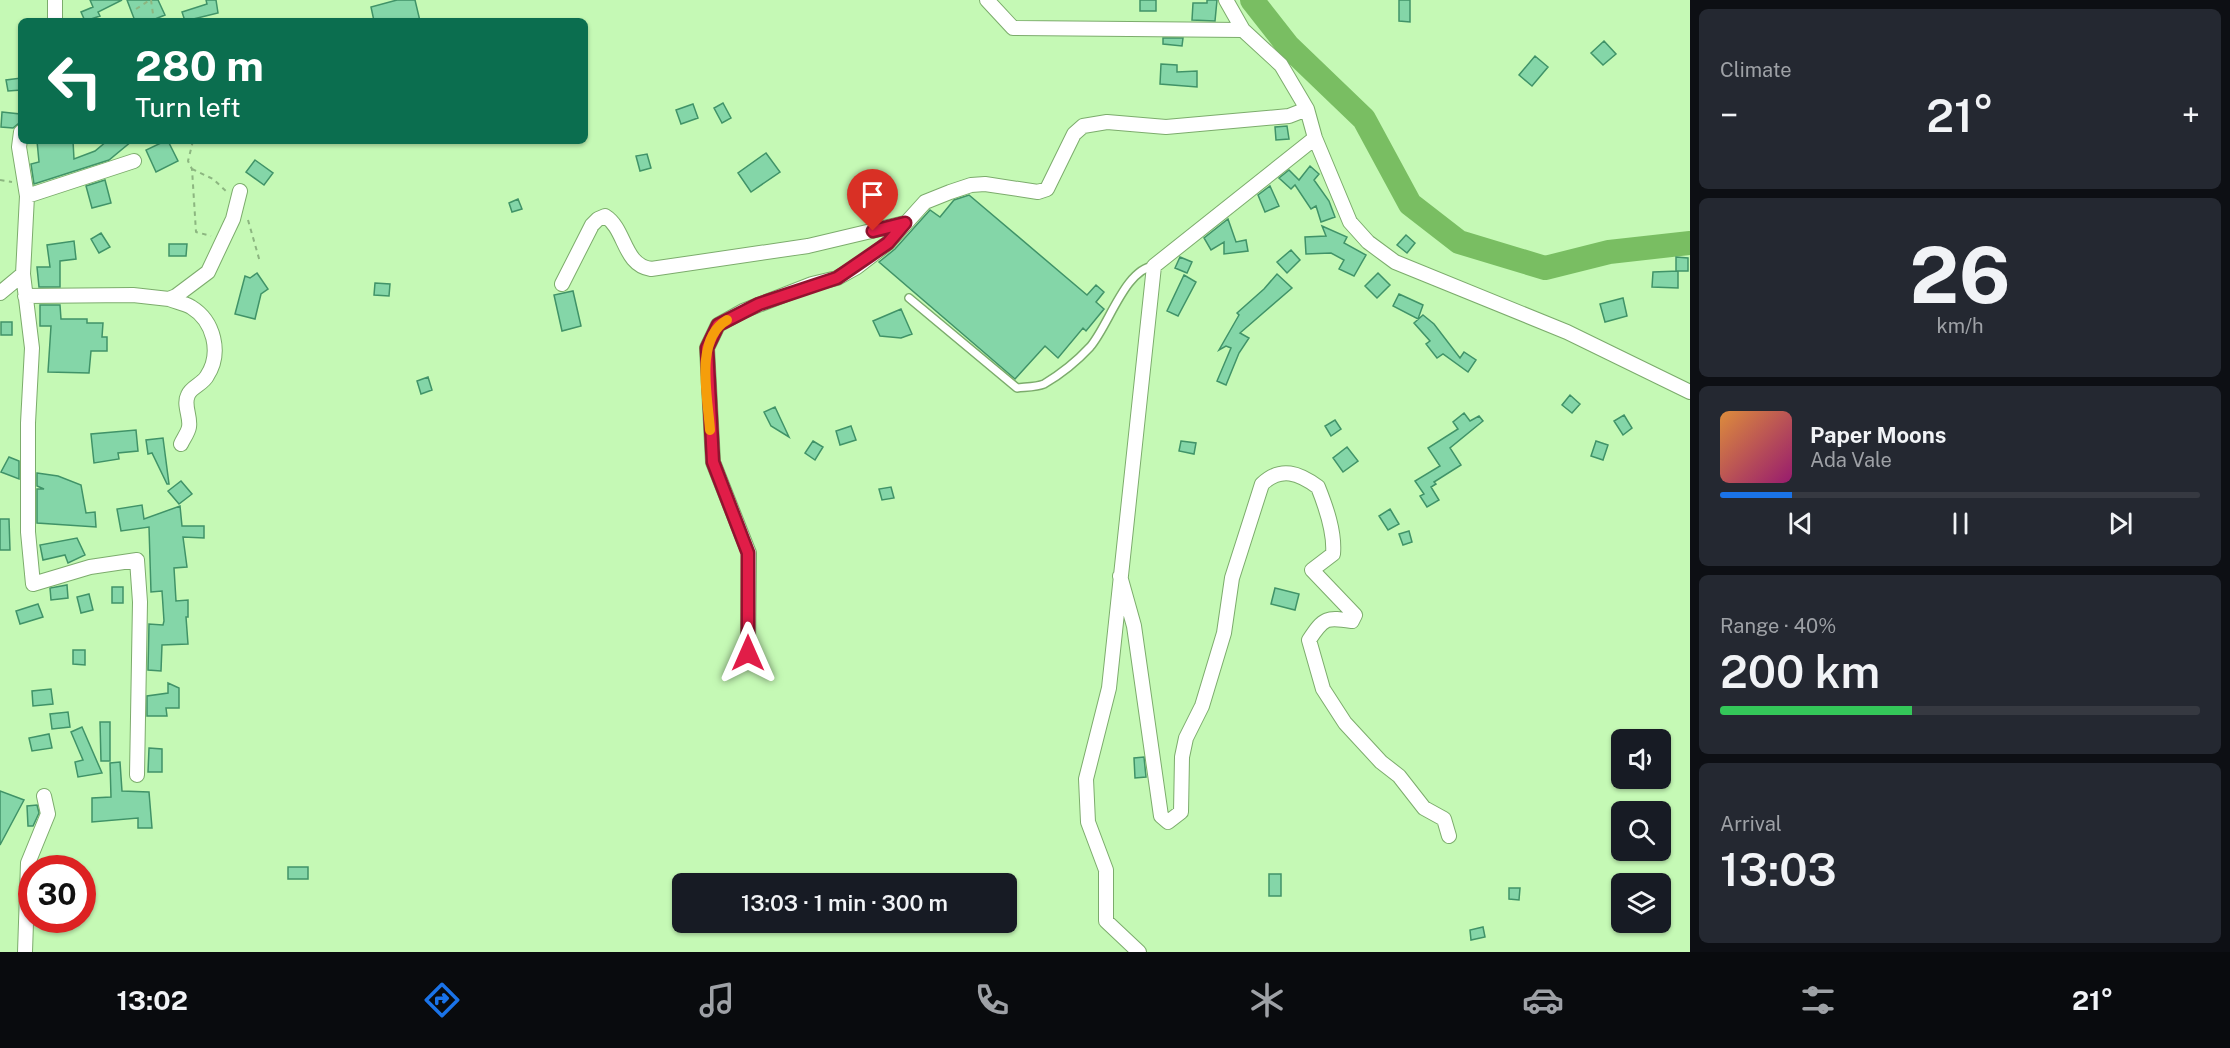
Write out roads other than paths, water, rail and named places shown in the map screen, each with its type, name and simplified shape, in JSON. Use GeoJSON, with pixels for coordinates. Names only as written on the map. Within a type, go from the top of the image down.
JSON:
{"type":"FeatureCollection","features":[{"type":"Feature","properties":{"kind":"street"},"geometry":{"type":"LineString","coordinates":[[55,0],[55,18]]}},
{"type":"Feature","properties":{"kind":"street"},"geometry":{"type":"LineString","coordinates":[[987,0],[1013,28],[1243,30]]}},
{"type":"Feature","properties":{"kind":"street"},"geometry":{"type":"LineString","coordinates":[[1226,0],[1243,30],[1281,65],[1307,109],[1315,138],[1350,222],[1368,242],[1395,262],[1567,332],[1690,392]]}},
{"type":"Feature","properties":{"kind":"street"},"geometry":{"type":"LineString","coordinates":[[748,653],[748,553],[713,462],[707,348],[718,325],[765,302],[837,278],[888,243],[925,202],[971,185],[1038,192],[1047,189],[1074,134],[1089,124],[1107,122],[1166,127],[1289,116],[1307,109]]}},
{"type":"Feature","properties":{"kind":"street"},"geometry":{"type":"LineString","coordinates":[[1139,952],[1106,921],[1106,870],[1088,822],[1086,779],[1109,688],[1154,266],[1315,138]]}},
{"type":"Feature","properties":{"kind":"street"},"geometry":{"type":"LineString","coordinates":[[19,144],[27,196],[23,274],[32,348],[28,423],[28,532],[33,584],[90,567],[137,560],[141,602],[137,775]]}},
{"type":"Feature","properties":{"kind":"street"},"geometry":{"type":"LineString","coordinates":[[27,196],[134,161]]}},
{"type":"Feature","properties":{"kind":"street"},"geometry":{"type":"LineString","coordinates":[[168,299],[208,272],[222,238],[234,219],[240,191]]}},
{"type":"Feature","properties":{"kind":"street"},"geometry":{"type":"LineString","coordinates":[[562,284],[592,225],[605,216],[615,222],[636,264],[651,269],[808,246],[905,223]]}},
{"type":"Feature","properties":{"kind":"street"},"geometry":{"type":"LineString","coordinates":[[0,293],[23,274]]}},
{"type":"Feature","properties":{"kind":"street"},"geometry":{"type":"LineString","coordinates":[[25,296],[133,295],[168,299],[191,307],[200,314],[209,325],[215,351],[207,378],[188,393],[186,401],[189,429],[181,444]]}},
{"type":"Feature","properties":{"kind":"street"},"geometry":{"type":"LineString","coordinates":[[1120,576],[1134,626],[1161,816],[1168,822],[1180,812],[1182,757],[1186,738],[1202,706],[1224,633],[1232,578],[1262,483],[1270,476],[1292,472],[1318,487],[1333,554],[1312,570],[1355,615],[1352,621],[1335,617],[1326,619],[1310,640],[1323,689],[1355,735],[1399,776],[1424,808],[1444,819],[1449,836]]}},
{"type":"Feature","properties":{"kind":"street"},"geometry":{"type":"LineString","coordinates":[[25,952],[27,864],[48,814],[44,796]]}},
{"type":"Feature","properties":{"kind":"lane"},"geometry":{"type":"LineString","coordinates":[[909,298],[1017,388],[1042,385],[1069,368],[1090,346],[1133,276],[1144,267],[1154,266]]}},
{"type":"Feature","properties":{"kind":"waterway"},"geometry":{"type":"LineString","coordinates":[[1252,0],[1288,46],[1364,119],[1410,204],[1459,242],[1545,268],[1609,252],[1690,243]]}}]}
